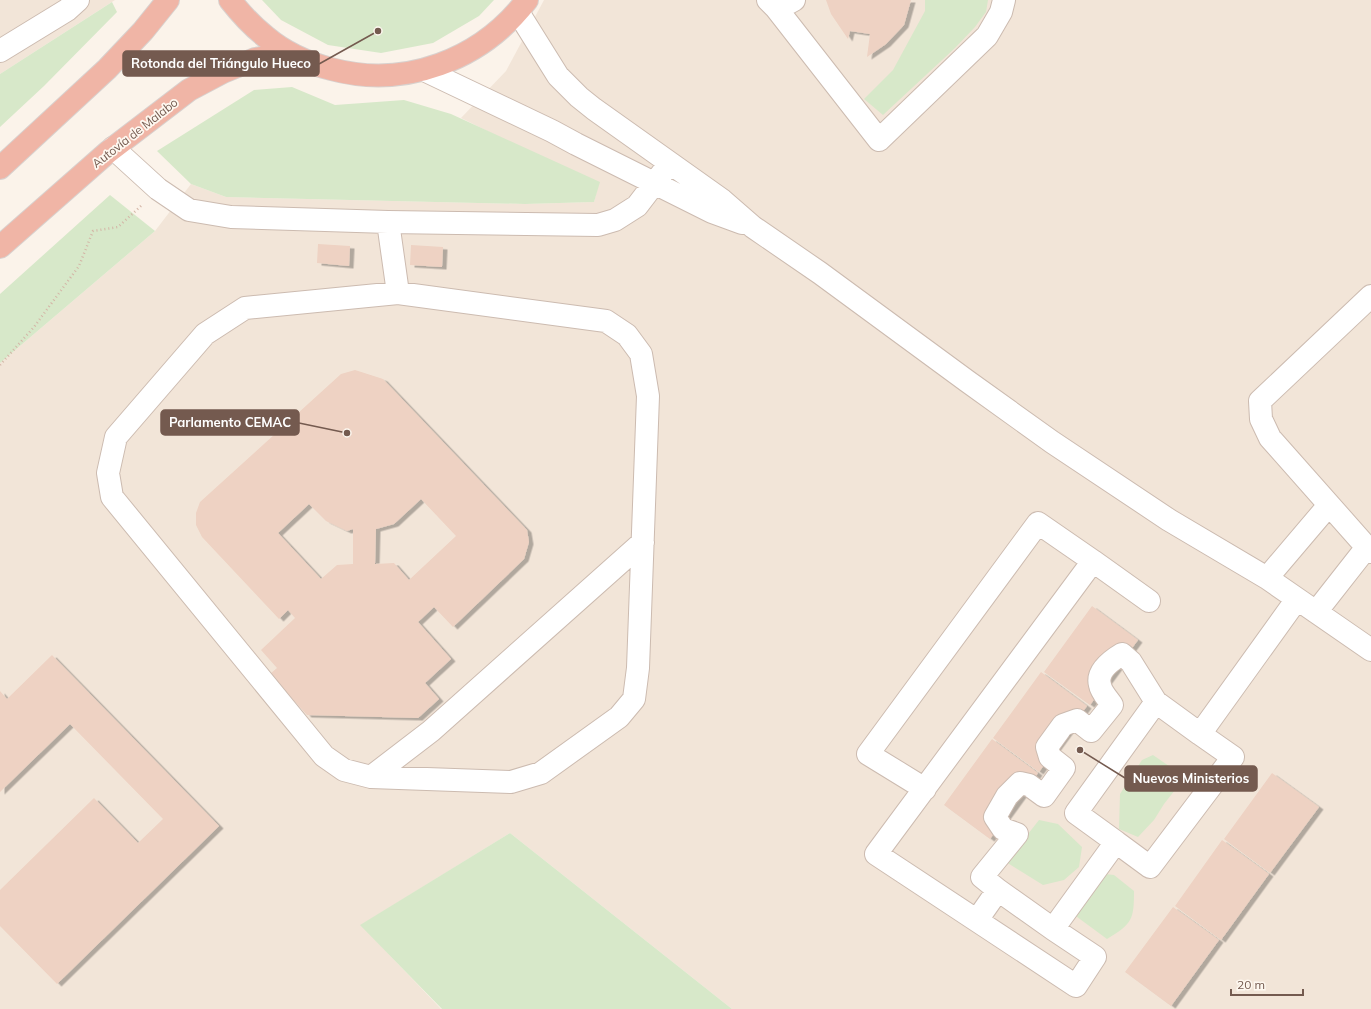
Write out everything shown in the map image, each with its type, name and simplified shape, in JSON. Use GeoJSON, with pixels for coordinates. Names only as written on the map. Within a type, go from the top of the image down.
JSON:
{"type":"FeatureCollection","features":[{"type":"Feature","properties":{"kind":"highway"},"geometry":{"type":"LineString","coordinates":[[0,168],[107,69],[168,0]]}},
{"type":"Feature","properties":{"kind":"highway"},"geometry":{"type":"LineString","coordinates":[[230,0],[246,19],[266,38],[290,53],[315,65],[348,73],[369,76],[397,75],[424,70],[451,61],[476,48],[498,32],[523,6]]}},
{"type":"Feature","properties":{"kind":"highway","name":"Autovía de Malabo"},"geometry":{"type":"LineString","coordinates":[[0,247],[114,148],[189,90],[223,72],[255,59],[290,53]]}},
{"type":"Feature","properties":{"kind":"street"},"geometry":{"type":"LineString","coordinates":[[770,2],[783,6],[794,0]]}},
{"type":"Feature","properties":{"kind":"street"},"geometry":{"type":"LineString","coordinates":[[770,2],[879,140],[987,36],[1001,12],[1004,0]]}},
{"type":"Feature","properties":{"kind":"street"},"geometry":{"type":"LineString","coordinates":[[0,51],[72,5]]}},
{"type":"Feature","properties":{"kind":"street"},"geometry":{"type":"LineString","coordinates":[[523,6],[558,76],[568,87],[594,109],[722,200],[753,226],[1052,442],[1169,520],[1267,578],[1371,650]]}},
{"type":"Feature","properties":{"kind":"street"},"geometry":{"type":"LineString","coordinates":[[424,70],[552,131],[712,212],[753,226]]}},
{"type":"Feature","properties":{"kind":"street"},"geometry":{"type":"LineString","coordinates":[[114,148],[158,189],[189,210],[231,218],[598,225],[615,220],[637,206],[670,163]]}},
{"type":"Feature","properties":{"kind":"street"},"geometry":{"type":"LineString","coordinates":[[388,222],[398,293]]}},
{"type":"Feature","properties":{"kind":"street"},"geometry":{"type":"LineString","coordinates":[[398,293],[606,321],[627,335],[641,354],[648,396],[638,668],[634,699],[619,717],[541,773],[511,782],[371,777],[344,770],[324,756],[112,497],[108,474],[116,437],[205,334],[245,308],[398,293]]}},
{"type":"Feature","properties":{"kind":"street"},"geometry":{"type":"LineString","coordinates":[[1316,612],[1369,550],[1270,438],[1260,419],[1260,401],[1371,296]]}},
{"type":"Feature","properties":{"kind":"street"},"geometry":{"type":"LineString","coordinates":[[1267,578],[1329,505]]}},
{"type":"Feature","properties":{"kind":"street"},"geometry":{"type":"LineString","coordinates":[[924,789],[868,754],[1038,523],[1149,602]]}},
{"type":"Feature","properties":{"kind":"street"},"geometry":{"type":"LineString","coordinates":[[371,777],[432,731],[643,542]]}},
{"type":"Feature","properties":{"kind":"street"},"geometry":{"type":"LineString","coordinates":[[1093,561],[876,854],[1076,986],[1095,957],[1053,929],[982,877],[1017,834],[1003,829],[995,817],[1007,796],[1020,783],[1029,785],[1044,796],[1064,768],[1050,757],[1047,747],[1063,725],[1077,720],[1092,731],[1112,704],[1100,686],[1100,675],[1111,661],[1122,654],[1131,662],[1156,702],[1233,757],[1150,867],[1076,813],[1156,702]]}},
{"type":"Feature","properties":{"kind":"street"},"geometry":{"type":"LineString","coordinates":[[1200,734],[1297,599]]}},
{"type":"Feature","properties":{"kind":"street"},"geometry":{"type":"LineString","coordinates":[[1053,929],[1116,842]]}},
{"type":"Feature","properties":{"kind":"street"},"geometry":{"type":"LineString","coordinates":[[976,920],[998,890]]}},
{"type":"Feature","properties":{"kind":"path"},"geometry":{"type":"LineString","coordinates":[[0,365],[34,327],[79,266],[93,231],[118,227],[158,189]]}},
{"type":"Feature","properties":{"kind":"shaded area"},"geometry":{"type":"Polygon","coordinates":[[[0,0],[115,0],[0,74],[0,0]]]}},
{"type":"Feature","properties":{"kind":"shaded area"},"geometry":{"type":"Polygon","coordinates":[[[544,0],[1371,0],[1371,1009],[732,1009],[510,833],[361,925],[441,1009],[0,1009],[0,363],[155,231],[191,184],[226,197],[525,204],[594,202],[598,186],[461,118],[506,71],[544,0]]]}},
{"type":"Feature","properties":{"kind":"green space"},"geometry":{"type":"Polygon","coordinates":[[[262,0],[494,0],[479,16],[433,43],[381,53],[328,45],[281,20],[262,0]]]}},
{"type":"Feature","properties":{"kind":"green space"},"geometry":{"type":"Polygon","coordinates":[[[925,0],[988,0],[986,12],[975,27],[955,48],[883,115],[864,99],[893,70],[925,11],[925,0]]]}},
{"type":"Feature","properties":{"kind":"green space"},"geometry":{"type":"Polygon","coordinates":[[[112,2],[117,12],[44,86],[0,127],[0,74],[112,2]]]}},
{"type":"Feature","properties":{"kind":"green space"},"geometry":{"type":"Polygon","coordinates":[[[292,87],[335,105],[404,100],[451,114],[600,182],[594,202],[525,204],[226,197],[191,184],[157,151],[254,90],[292,87]]]}},
{"type":"Feature","properties":{"kind":"green space"},"geometry":{"type":"Polygon","coordinates":[[[110,195],[155,231],[0,363],[0,294],[110,195]]]}},
{"type":"Feature","properties":{"kind":"green space"},"geometry":{"type":"Polygon","coordinates":[[[1153,755],[1182,775],[1175,790],[1154,820],[1138,837],[1119,829],[1120,794],[1142,760],[1153,755]]]}},
{"type":"Feature","properties":{"kind":"green space"},"geometry":{"type":"Polygon","coordinates":[[[1039,820],[1058,824],[1082,847],[1079,867],[1064,880],[1043,885],[1006,862],[1039,820]]]}},
{"type":"Feature","properties":{"kind":"green space"},"geometry":{"type":"Polygon","coordinates":[[[510,833],[732,1009],[442,1009],[360,925],[510,833]]]}},
{"type":"Feature","properties":{"kind":"green space"},"geometry":{"type":"Polygon","coordinates":[[[1096,873],[1114,875],[1134,891],[1133,909],[1130,920],[1127,925],[1107,939],[1069,911],[1096,873]]]}},
{"type":"Feature","properties":{"kind":"building"},"geometry":{"type":"Polygon","coordinates":[[[826,0],[911,0],[904,25],[886,44],[867,57],[870,34],[850,31],[848,39],[831,14],[826,0]]]}},
{"type":"Feature","properties":{"kind":"building"},"geometry":{"type":"Polygon","coordinates":[[[318,244],[350,246],[349,266],[317,263],[318,244]]]}},
{"type":"Feature","properties":{"kind":"building"},"geometry":{"type":"Polygon","coordinates":[[[411,245],[443,247],[442,267],[410,265],[411,245]]]}},
{"type":"Feature","properties":{"kind":"building"},"geometry":{"type":"Polygon","coordinates":[[[355,370],[383,379],[527,530],[529,542],[524,559],[453,627],[434,607],[418,622],[451,659],[425,683],[439,699],[418,718],[307,715],[270,674],[277,668],[261,650],[295,618],[288,610],[279,619],[202,537],[196,525],[196,513],[200,502],[341,374],[355,370]],[[421,499],[394,524],[376,529],[375,564],[394,563],[409,580],[456,536],[421,499]],[[309,504],[278,533],[321,579],[337,565],[353,564],[353,529],[347,531],[326,521],[309,504]]]}},
{"type":"Feature","properties":{"kind":"building"},"geometry":{"type":"Polygon","coordinates":[[[1092,606],[1138,640],[1090,705],[1044,672],[1092,606]]]}},
{"type":"Feature","properties":{"kind":"building"},"geometry":{"type":"Polygon","coordinates":[[[52,655],[219,826],[57,984],[0,926],[0,890],[94,798],[138,843],[163,819],[70,724],[0,792],[0,691],[7,699],[52,655]]]}},
{"type":"Feature","properties":{"kind":"building"},"geometry":{"type":"Polygon","coordinates":[[[1041,672],[1087,706],[1039,772],[993,738],[1041,672]]]}},
{"type":"Feature","properties":{"kind":"building"},"geometry":{"type":"Polygon","coordinates":[[[992,739],[1038,773],[990,839],[944,805],[992,739]]]}},
{"type":"Feature","properties":{"kind":"building"},"geometry":{"type":"Polygon","coordinates":[[[1272,773],[1319,807],[1270,873],[1224,839],[1272,773]]]}},
{"type":"Feature","properties":{"kind":"building"},"geometry":{"type":"Polygon","coordinates":[[[1222,840],[1269,874],[1221,940],[1175,906],[1222,840]]]}},
{"type":"Feature","properties":{"kind":"building"},"geometry":{"type":"Polygon","coordinates":[[[1173,907],[1219,940],[1171,1006],[1125,972],[1173,907]]]}},
{"type":"Feature","properties":{"kind":"place","name":"Rotonda del Triángulo Hueco"},"geometry":{"type":"Point","coordinates":[378,31]}},
{"type":"Feature","properties":{"kind":"place","name":"Parlamento CEMAC"},"geometry":{"type":"Point","coordinates":[347,433]}},
{"type":"Feature","properties":{"kind":"place","name":"Nuevos Ministerios"},"geometry":{"type":"Point","coordinates":[1080,750]}}]}
